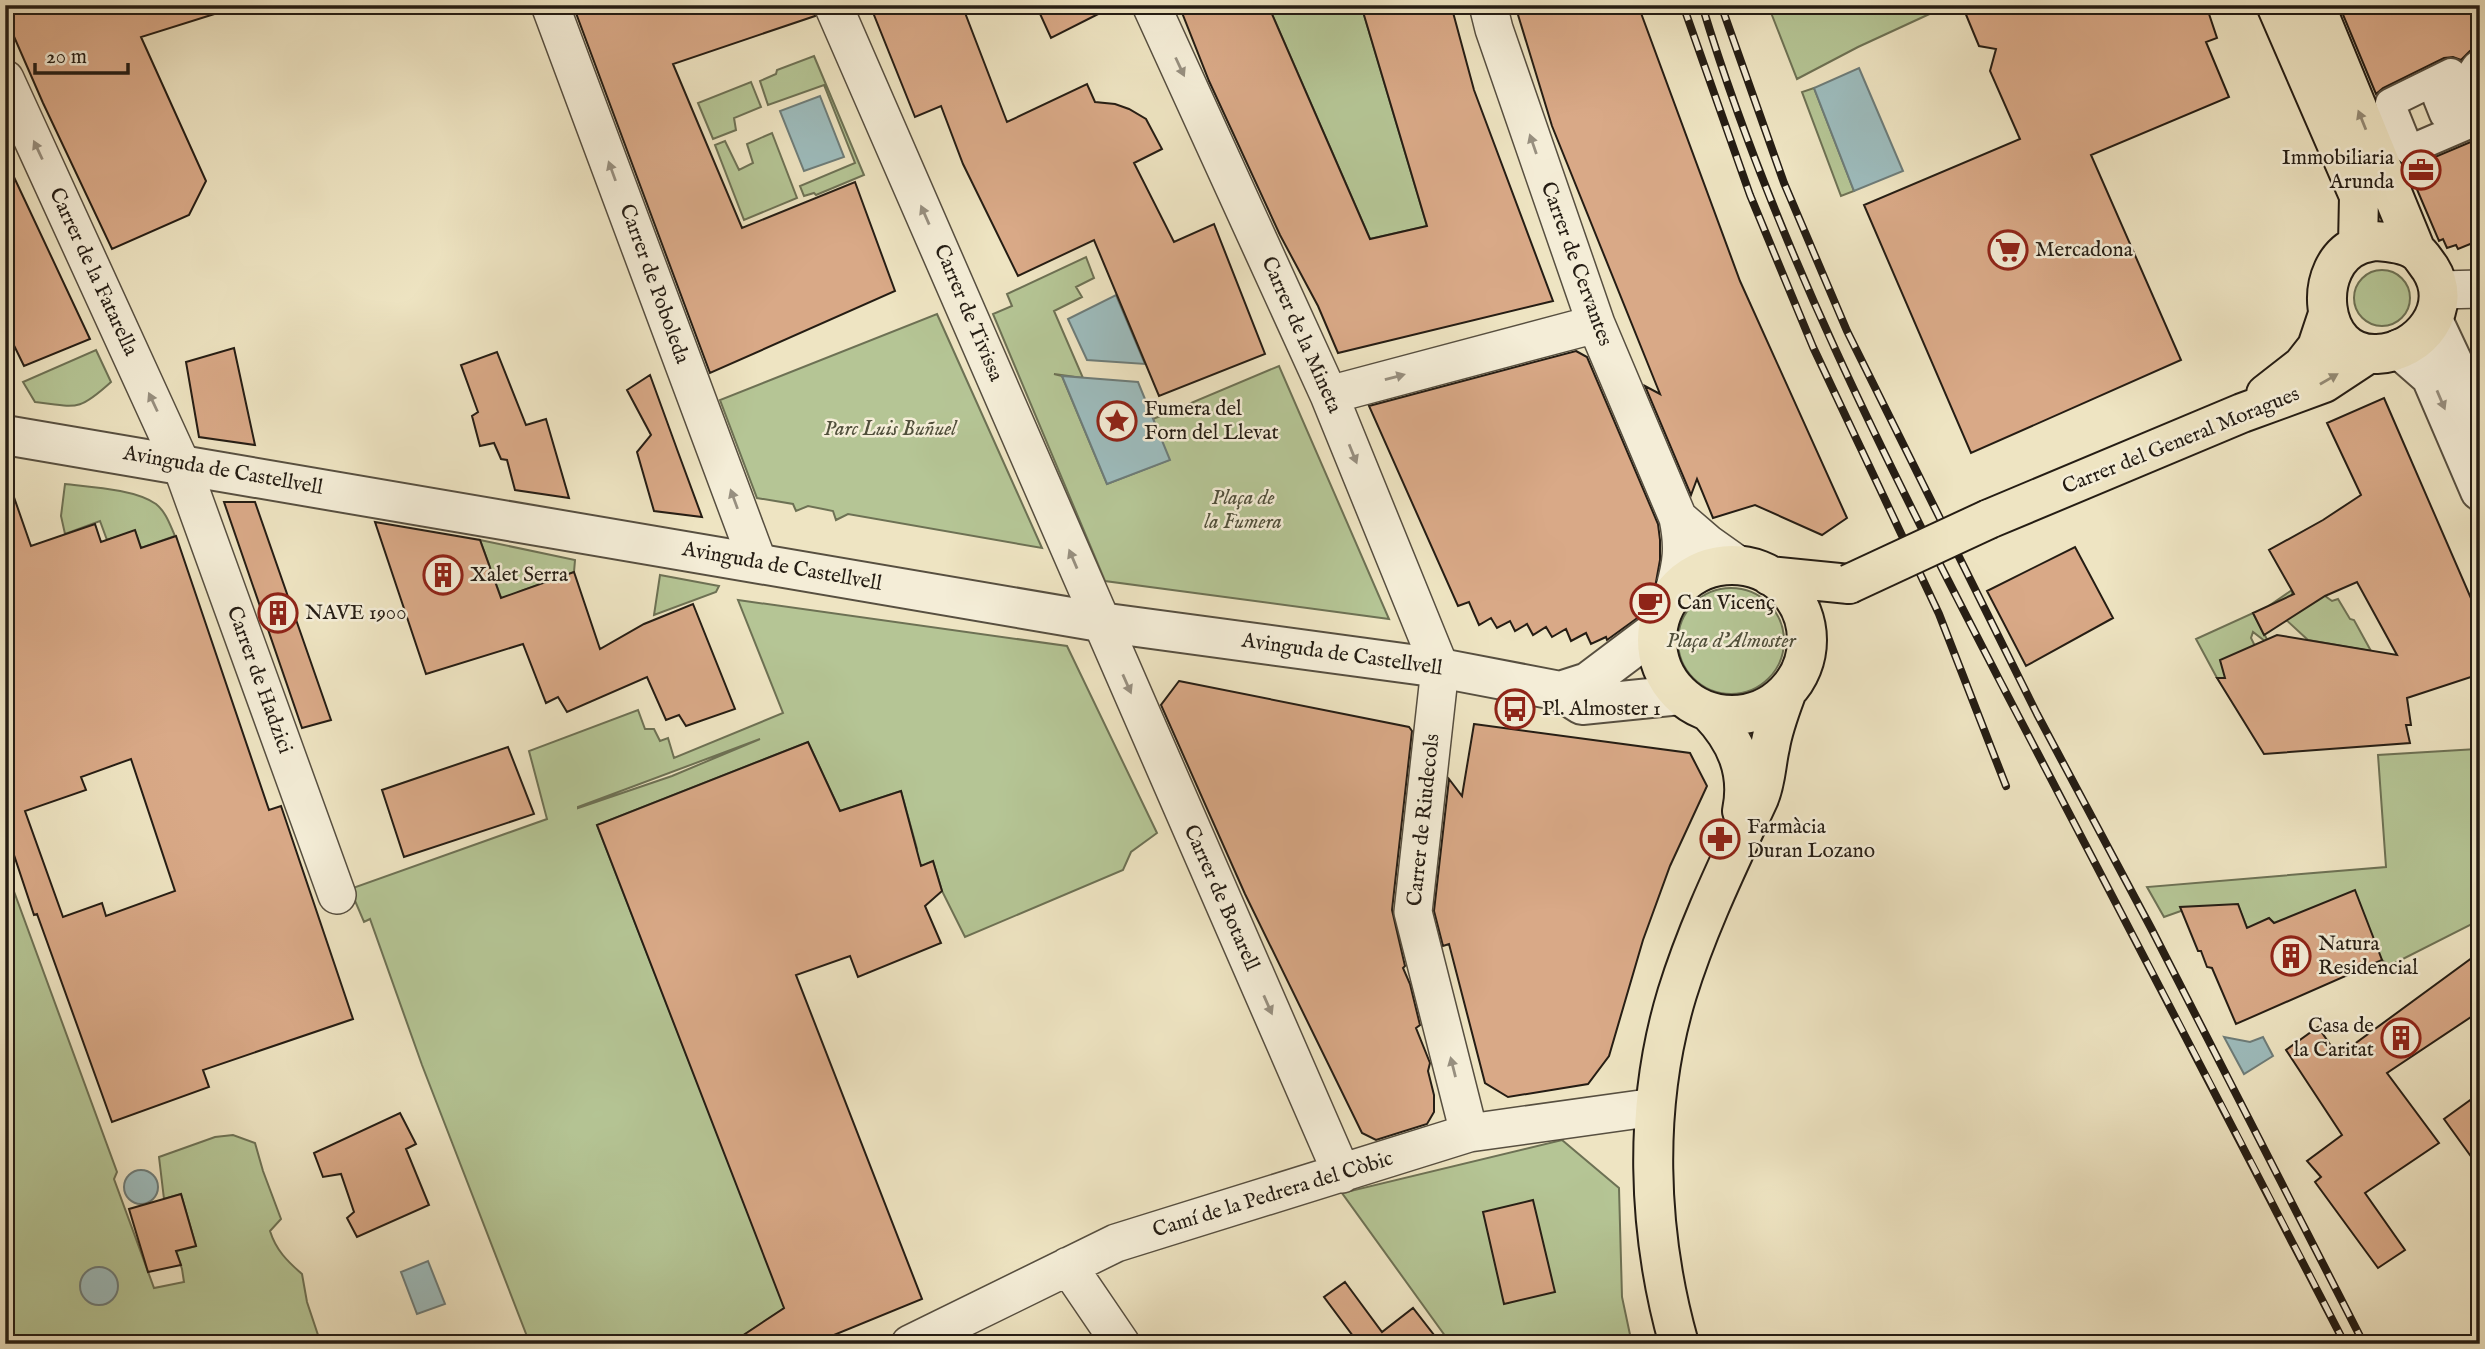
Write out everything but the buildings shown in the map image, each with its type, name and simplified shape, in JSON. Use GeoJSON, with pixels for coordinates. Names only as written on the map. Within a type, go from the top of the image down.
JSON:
{"type":"FeatureCollection","features":[{"type":"Feature","properties":{"kind":"main road"},"geometry":{"type":"LineString","coordinates":[[2276,5],[2359,195],[2358,245]]}},
{"type":"Feature","properties":{"kind":"main road"},"geometry":{"type":"LineString","coordinates":[[2315,5],[2416,251],[2434,275],[2437,306],[2421,337],[2383,351],[2353,349],[2331,327],[2328,314],[2326,297],[2336,265],[2358,245],[2375,241],[2388,242],[2416,251]]}},
{"type":"Feature","properties":{"kind":"main road"},"geometry":{"type":"LineString","coordinates":[[2242,413],[2302,366],[2317,347],[2328,314]]}},
{"type":"Feature","properties":{"kind":"main road","name":"Carrer del General Moragues"},"geometry":{"type":"LineString","coordinates":[[1849,583],[1989,519],[2242,413],[2324,383],[2383,351]]}},
{"type":"Feature","properties":{"kind":"main road"},"geometry":{"type":"LineString","coordinates":[[1679,1344],[1665,1286],[1653,1147],[1655,1107],[1668,1029],[1677,993],[1706,914],[1759,797],[1773,729],[1787,691],[1800,672],[1808,641],[1849,583],[1754,570],[1707,570],[1674,591],[1663,609],[1656,646],[1667,680],[1732,740],[1743,766],[1745,796],[1735,847]]}},
{"type":"Feature","properties":{"kind":"main road"},"geometry":{"type":"LineString","coordinates":[[1754,570],[1788,589],[1805,622],[1808,641]]}},
{"type":"Feature","properties":{"kind":"main road"},"geometry":{"type":"LineString","coordinates":[[1694,704],[1743,714],[1765,708],[1787,691]]}},
{"type":"Feature","properties":{"kind":"street","name":"Carrer de Poboleda"},"geometry":{"type":"LineString","coordinates":[[550,5],[758,563]]}},
{"type":"Feature","properties":{"kind":"street","name":"Carrer de Tivissa"},"geometry":{"type":"LineString","coordinates":[[833,5],[1100,622]]}},
{"type":"Feature","properties":{"kind":"street","name":"Carrer de la Mineta"},"geometry":{"type":"LineString","coordinates":[[1151,5],[1329,395],[1440,668]]}},
{"type":"Feature","properties":{"kind":"street","name":"Carrer de Cervantes"},"geometry":{"type":"LineString","coordinates":[[1488,5],[1596,324],[1678,518],[1683,559],[1674,591]]}},
{"type":"Feature","properties":{"kind":"street"},"geometry":{"type":"LineString","coordinates":[[2480,69],[2474,78],[2480,94]]}},
{"type":"Feature","properties":{"kind":"street","name":"Carrer de la Fatarella"},"geometry":{"type":"LineString","coordinates":[[5,79],[181,464]]}},
{"type":"Feature","properties":{"kind":"street"},"geometry":{"type":"LineString","coordinates":[[2480,289],[2437,306],[2480,420]]}},
{"type":"Feature","properties":{"kind":"street"},"geometry":{"type":"LineString","coordinates":[[1329,395],[1596,324]]}},
{"type":"Feature","properties":{"kind":"street"},"geometry":{"type":"LineString","coordinates":[[2383,351],[2431,377],[2480,491]]}},
{"type":"Feature","properties":{"kind":"street","name":"Avinguda de Castellvell"},"geometry":{"type":"LineString","coordinates":[[5,435],[1100,622],[1440,668],[1560,691],[1582,705],[1694,704]]}},
{"type":"Feature","properties":{"kind":"street","name":"Carrer de Hadzici"},"geometry":{"type":"LineString","coordinates":[[181,464],[337,895]]}},
{"type":"Feature","properties":{"kind":"street","name":"Carrer de Cervantes"},"geometry":{"type":"LineString","coordinates":[[1678,518],[1707,543],[1754,570]]}},
{"type":"Feature","properties":{"kind":"street","name":"Carrer de Botarell"},"geometry":{"type":"LineString","coordinates":[[1100,622],[1342,1174]]}},
{"type":"Feature","properties":{"kind":"street"},"geometry":{"type":"LineString","coordinates":[[1560,691],[1588,682],[1657,630]]}},
{"type":"Feature","properties":{"kind":"street","name":"Carrer de Riudecols"},"geometry":{"type":"LineString","coordinates":[[1440,668],[1413,912],[1469,1133]]}},
{"type":"Feature","properties":{"kind":"street","name":"Camí de la Pedrera del Còbic"},"geometry":{"type":"LineString","coordinates":[[910,1344],[1116,1243],[1469,1133],[1655,1107]]}},
{"type":"Feature","properties":{"kind":"street"},"geometry":{"type":"LineString","coordinates":[[1068,1266],[1121,1344]]}},
{"type":"Feature","properties":{"kind":"green space"},"geometry":{"type":"Polygon","coordinates":[[[1268,5],[1370,5],[1362,8],[1427,226],[1370,239],[1268,5]]]}},
{"type":"Feature","properties":{"kind":"green space"},"geometry":{"type":"Polygon","coordinates":[[[1768,5],[1949,5],[1797,79],[1768,5]]]}},
{"type":"Feature","properties":{"kind":"green space"},"geometry":{"type":"Polygon","coordinates":[[[814,56],[864,175],[816,195],[814,193],[804,196],[800,186],[855,163],[824,85],[768,105],[760,81],[776,74],[777,70],[814,56]]]}},
{"type":"Feature","properties":{"kind":"green space"},"geometry":{"type":"Polygon","coordinates":[[[751,82],[761,107],[734,118],[736,130],[713,139],[698,103],[751,82]]]}},
{"type":"Feature","properties":{"kind":"green space"},"geometry":{"type":"Polygon","coordinates":[[[1814,88],[1854,191],[1841,196],[1802,92],[1814,88]]]}},
{"type":"Feature","properties":{"kind":"green space"},"geometry":{"type":"Polygon","coordinates":[[[772,133],[797,198],[744,220],[715,145],[725,141],[739,170],[753,163],[747,144],[772,133]]]}},
{"type":"Feature","properties":{"kind":"green space","name":"Plaça de la Fumera"},"geometry":{"type":"Polygon","coordinates":[[[1086,257],[1094,278],[1076,287],[1082,297],[1054,311],[1083,378],[1054,374],[1062,376],[1107,484],[1169,460],[1153,419],[1279,366],[1389,619],[1105,581],[993,314],[1012,306],[1007,294],[1086,257]]]}},
{"type":"Feature","properties":{"kind":"green space"},"geometry":{"type":"Polygon","coordinates":[[[2376,270],[2388,270],[2398,274],[2406,282],[2410,298],[2406,314],[2398,322],[2388,326],[2376,326],[2366,322],[2358,314],[2354,304],[2354,292],[2358,282],[2366,274],[2376,270]]]}},
{"type":"Feature","properties":{"kind":"green space","name":"Parc Luis Buñuel"},"geometry":{"type":"Polygon","coordinates":[[[937,314],[1042,548],[848,514],[836,520],[833,511],[808,506],[796,511],[793,504],[757,498],[720,400],[937,314]]]}},
{"type":"Feature","properties":{"kind":"green space"},"geometry":{"type":"Polygon","coordinates":[[[96,350],[111,382],[100,392],[76,405],[35,402],[23,382],[96,350]]]}},
{"type":"Feature","properties":{"kind":"green space"},"geometry":{"type":"Polygon","coordinates":[[[65,484],[112,490],[147,499],[162,511],[175,536],[141,548],[135,531],[107,540],[100,521],[65,534],[61,516],[65,484]]]}},
{"type":"Feature","properties":{"kind":"green space"},"geometry":{"type":"Polygon","coordinates":[[[480,540],[575,560],[574,572],[518,592],[506,611],[480,540]]]}},
{"type":"Feature","properties":{"kind":"green space"},"geometry":{"type":"Polygon","coordinates":[[[660,575],[719,586],[716,592],[654,615],[660,575]]]}},
{"type":"Feature","properties":{"kind":"green space","name":"Plaça d'Almoster"},"geometry":{"type":"Polygon","coordinates":[[[1731,588],[1751,592],[1768,604],[1780,621],[1784,641],[1780,661],[1768,678],[1751,690],[1731,694],[1711,690],[1694,678],[1682,661],[1678,641],[1682,621],[1694,604],[1711,592],[1731,588]]]}},
{"type":"Feature","properties":{"kind":"green space"},"geometry":{"type":"Polygon","coordinates":[[[2292,590],[2292,595],[2325,596],[2332,601],[2338,599],[2350,619],[2354,620],[2371,651],[2308,640],[2270,605],[2292,590]]]}},
{"type":"Feature","properties":{"kind":"green space"},"geometry":{"type":"Polygon","coordinates":[[[738,600],[1067,646],[1157,833],[1131,852],[1123,870],[965,937],[942,891],[933,861],[874,888],[863,870],[917,849],[901,791],[840,811],[808,742],[597,825],[785,1308],[730,1344],[530,1344],[422,1065],[370,919],[364,922],[350,889],[547,819],[529,751],[638,710],[645,729],[654,729],[660,741],[668,738],[674,758],[783,713],[738,600]],[[760,739],[578,808],[672,776],[760,739]]]}},
{"type":"Feature","properties":{"kind":"green space"},"geometry":{"type":"Polygon","coordinates":[[[2253,613],[2270,645],[2253,632],[2251,638],[2256,648],[2225,678],[2217,678],[2196,639],[2253,613]]]}},
{"type":"Feature","properties":{"kind":"green space"},"geometry":{"type":"Polygon","coordinates":[[[2480,750],[2480,920],[2389,966],[2382,960],[2274,923],[2269,918],[2248,930],[2238,905],[2231,908],[2192,907],[2164,917],[2147,887],[2386,867],[2378,755],[2480,750]]]}},
{"type":"Feature","properties":{"kind":"green space"},"geometry":{"type":"Polygon","coordinates":[[[5,867],[117,1172],[114,1179],[154,1288],[184,1282],[176,1251],[196,1246],[181,1194],[164,1199],[159,1157],[215,1137],[233,1135],[255,1143],[281,1219],[270,1231],[283,1255],[302,1274],[307,1302],[321,1344],[5,1344],[5,867]]]}},
{"type":"Feature","properties":{"kind":"green space"},"geometry":{"type":"Polygon","coordinates":[[[1562,1140],[1619,1188],[1622,1297],[1632,1344],[1451,1344],[1342,1193],[1562,1140]]]}},
{"type":"Feature","properties":{"kind":"water"},"geometry":{"type":"Polygon","coordinates":[[[1859,68],[1903,171],[1854,191],[1814,88],[1859,68]]]}},
{"type":"Feature","properties":{"kind":"water"},"geometry":{"type":"Polygon","coordinates":[[[820,96],[844,157],[804,171],[780,111],[820,96]]]}},
{"type":"Feature","properties":{"kind":"water"},"geometry":{"type":"Polygon","coordinates":[[[1116,295],[1145,364],[1087,360],[1068,319],[1116,295]]]}},
{"type":"Feature","properties":{"kind":"water"},"geometry":{"type":"Polygon","coordinates":[[[1062,376],[1138,382],[1170,460],[1107,484],[1062,376]]]}},
{"type":"Feature","properties":{"kind":"water"},"geometry":{"type":"Polygon","coordinates":[[[2224,1037],[2250,1042],[2263,1037],[2273,1056],[2244,1074],[2224,1037]]]}},
{"type":"Feature","properties":{"kind":"water"},"geometry":{"type":"Polygon","coordinates":[[[141,1170],[153,1175],[158,1187],[153,1199],[141,1204],[129,1199],[124,1187],[129,1175],[141,1170]]]}},
{"type":"Feature","properties":{"kind":"water"},"geometry":{"type":"Polygon","coordinates":[[[428,1261],[445,1304],[417,1314],[401,1272],[428,1261]]]}},
{"type":"Feature","properties":{"kind":"water"},"geometry":{"type":"Polygon","coordinates":[[[99,1267],[113,1272],[118,1286],[113,1300],[99,1305],[85,1300],[80,1286],[85,1272],[99,1267]]]}},
{"type":"Feature","properties":{"kind":"railway"},"geometry":{"type":"LineString","coordinates":[[1683,5],[1750,195],[1813,347],[1939,614],[2006,786]]}},
{"type":"Feature","properties":{"kind":"railway"},"geometry":{"type":"LineString","coordinates":[[1702,5],[1763,180],[1798,266],[1875,434],[2000,681],[2345,1344]]}},
{"type":"Feature","properties":{"kind":"railway"},"geometry":{"type":"LineString","coordinates":[[1721,5],[1784,183],[1847,331],[2037,714],[2151,928],[2364,1344]]}},
{"type":"Feature","properties":{"kind":"place","name":"Immobiliaria Arunda"},"geometry":{"type":"Point","coordinates":[2421,170]}},
{"type":"Feature","properties":{"kind":"place","name":"Mercadona"},"geometry":{"type":"Point","coordinates":[2008,250]}},
{"type":"Feature","properties":{"kind":"place","name":"Fumera del Forn del Llevat"},"geometry":{"type":"Point","coordinates":[1117,421]}},
{"type":"Feature","properties":{"kind":"place","name":"Xalet Serra"},"geometry":{"type":"Point","coordinates":[443,575]}},
{"type":"Feature","properties":{"kind":"place","name":"Can Vicenç"},"geometry":{"type":"Point","coordinates":[1650,603]}},
{"type":"Feature","properties":{"kind":"place","name":"NAVE 1900"},"geometry":{"type":"Point","coordinates":[278,613]}},
{"type":"Feature","properties":{"kind":"place","name":"Pl. Almoster 1"},"geometry":{"type":"Point","coordinates":[1515,709]}},
{"type":"Feature","properties":{"kind":"place","name":"Farmàcia Duran Lozano"},"geometry":{"type":"Point","coordinates":[1720,839]}},
{"type":"Feature","properties":{"kind":"place","name":"Natura Residencial"},"geometry":{"type":"Point","coordinates":[2291,956]}},
{"type":"Feature","properties":{"kind":"place","name":"Casa de la Caritat"},"geometry":{"type":"Point","coordinates":[2401,1038]}}]}
